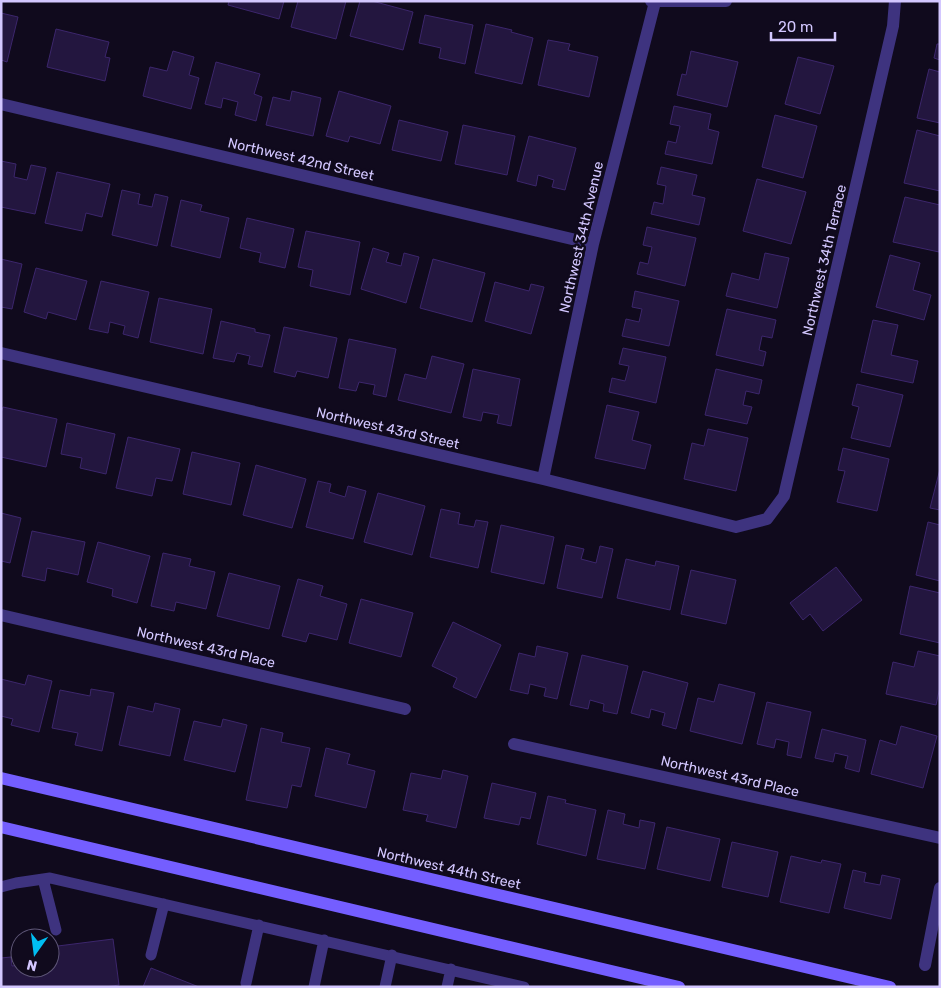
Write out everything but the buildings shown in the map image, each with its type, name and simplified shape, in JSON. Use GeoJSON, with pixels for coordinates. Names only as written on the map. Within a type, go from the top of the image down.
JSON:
{"type":"FeatureCollection","features":[{"type":"Feature","properties":{"kind":"street"},"geometry":{"type":"LineString","coordinates":[[653,2],[726,1]]}},
{"type":"Feature","properties":{"kind":"street","name":"Northwest 34th Terrace"},"geometry":{"type":"LineString","coordinates":[[767,519],[784,496],[891,36],[895,1]]}},
{"type":"Feature","properties":{"kind":"street","name":"Northwest 34th Avenue"},"geometry":{"type":"LineString","coordinates":[[543,480],[593,244],[653,2]]}},
{"type":"Feature","properties":{"kind":"street","name":"Northwest 42nd Street"},"geometry":{"type":"LineString","coordinates":[[1,104],[593,244]]}},
{"type":"Feature","properties":{"kind":"street","name":"Northwest 43rd Street"},"geometry":{"type":"LineString","coordinates":[[1,353],[736,526],[767,519]]}},
{"type":"Feature","properties":{"kind":"street","name":"Northwest 43rd Place"},"geometry":{"type":"LineString","coordinates":[[1,615],[405,709]]}},
{"type":"Feature","properties":{"kind":"street","name":"Northwest 43rd Place"},"geometry":{"type":"LineString","coordinates":[[514,744],[940,838]]}},
{"type":"Feature","properties":{"kind":"street","name":"Northwest 44th Street"},"geometry":{"type":"LineString","coordinates":[[1,778],[890,987]]}},
{"type":"Feature","properties":{"kind":"street"},"geometry":{"type":"LineString","coordinates":[[1,827],[679,987]]}},
{"type":"Feature","properties":{"kind":"street"},"geometry":{"type":"LineString","coordinates":[[925,965],[940,888]]}},
{"type":"Feature","properties":{"kind":"lane"},"geometry":{"type":"LineString","coordinates":[[1,887],[50,878],[392,955],[518,986]]}},
{"type":"Feature","properties":{"kind":"lane"},"geometry":{"type":"LineString","coordinates":[[43,879],[55,928]]}},
{"type":"Feature","properties":{"kind":"lane"},"geometry":{"type":"LineString","coordinates":[[151,955],[164,904]]}},
{"type":"Feature","properties":{"kind":"lane"},"geometry":{"type":"LineString","coordinates":[[246,983],[259,925]]}},
{"type":"Feature","properties":{"kind":"lane"},"geometry":{"type":"LineString","coordinates":[[314,987],[324,940]]}},
{"type":"Feature","properties":{"kind":"lane"},"geometry":{"type":"LineString","coordinates":[[385,987],[392,955]]}},
{"type":"Feature","properties":{"kind":"lane"},"geometry":{"type":"LineString","coordinates":[[447,987],[451,969]]}}]}
